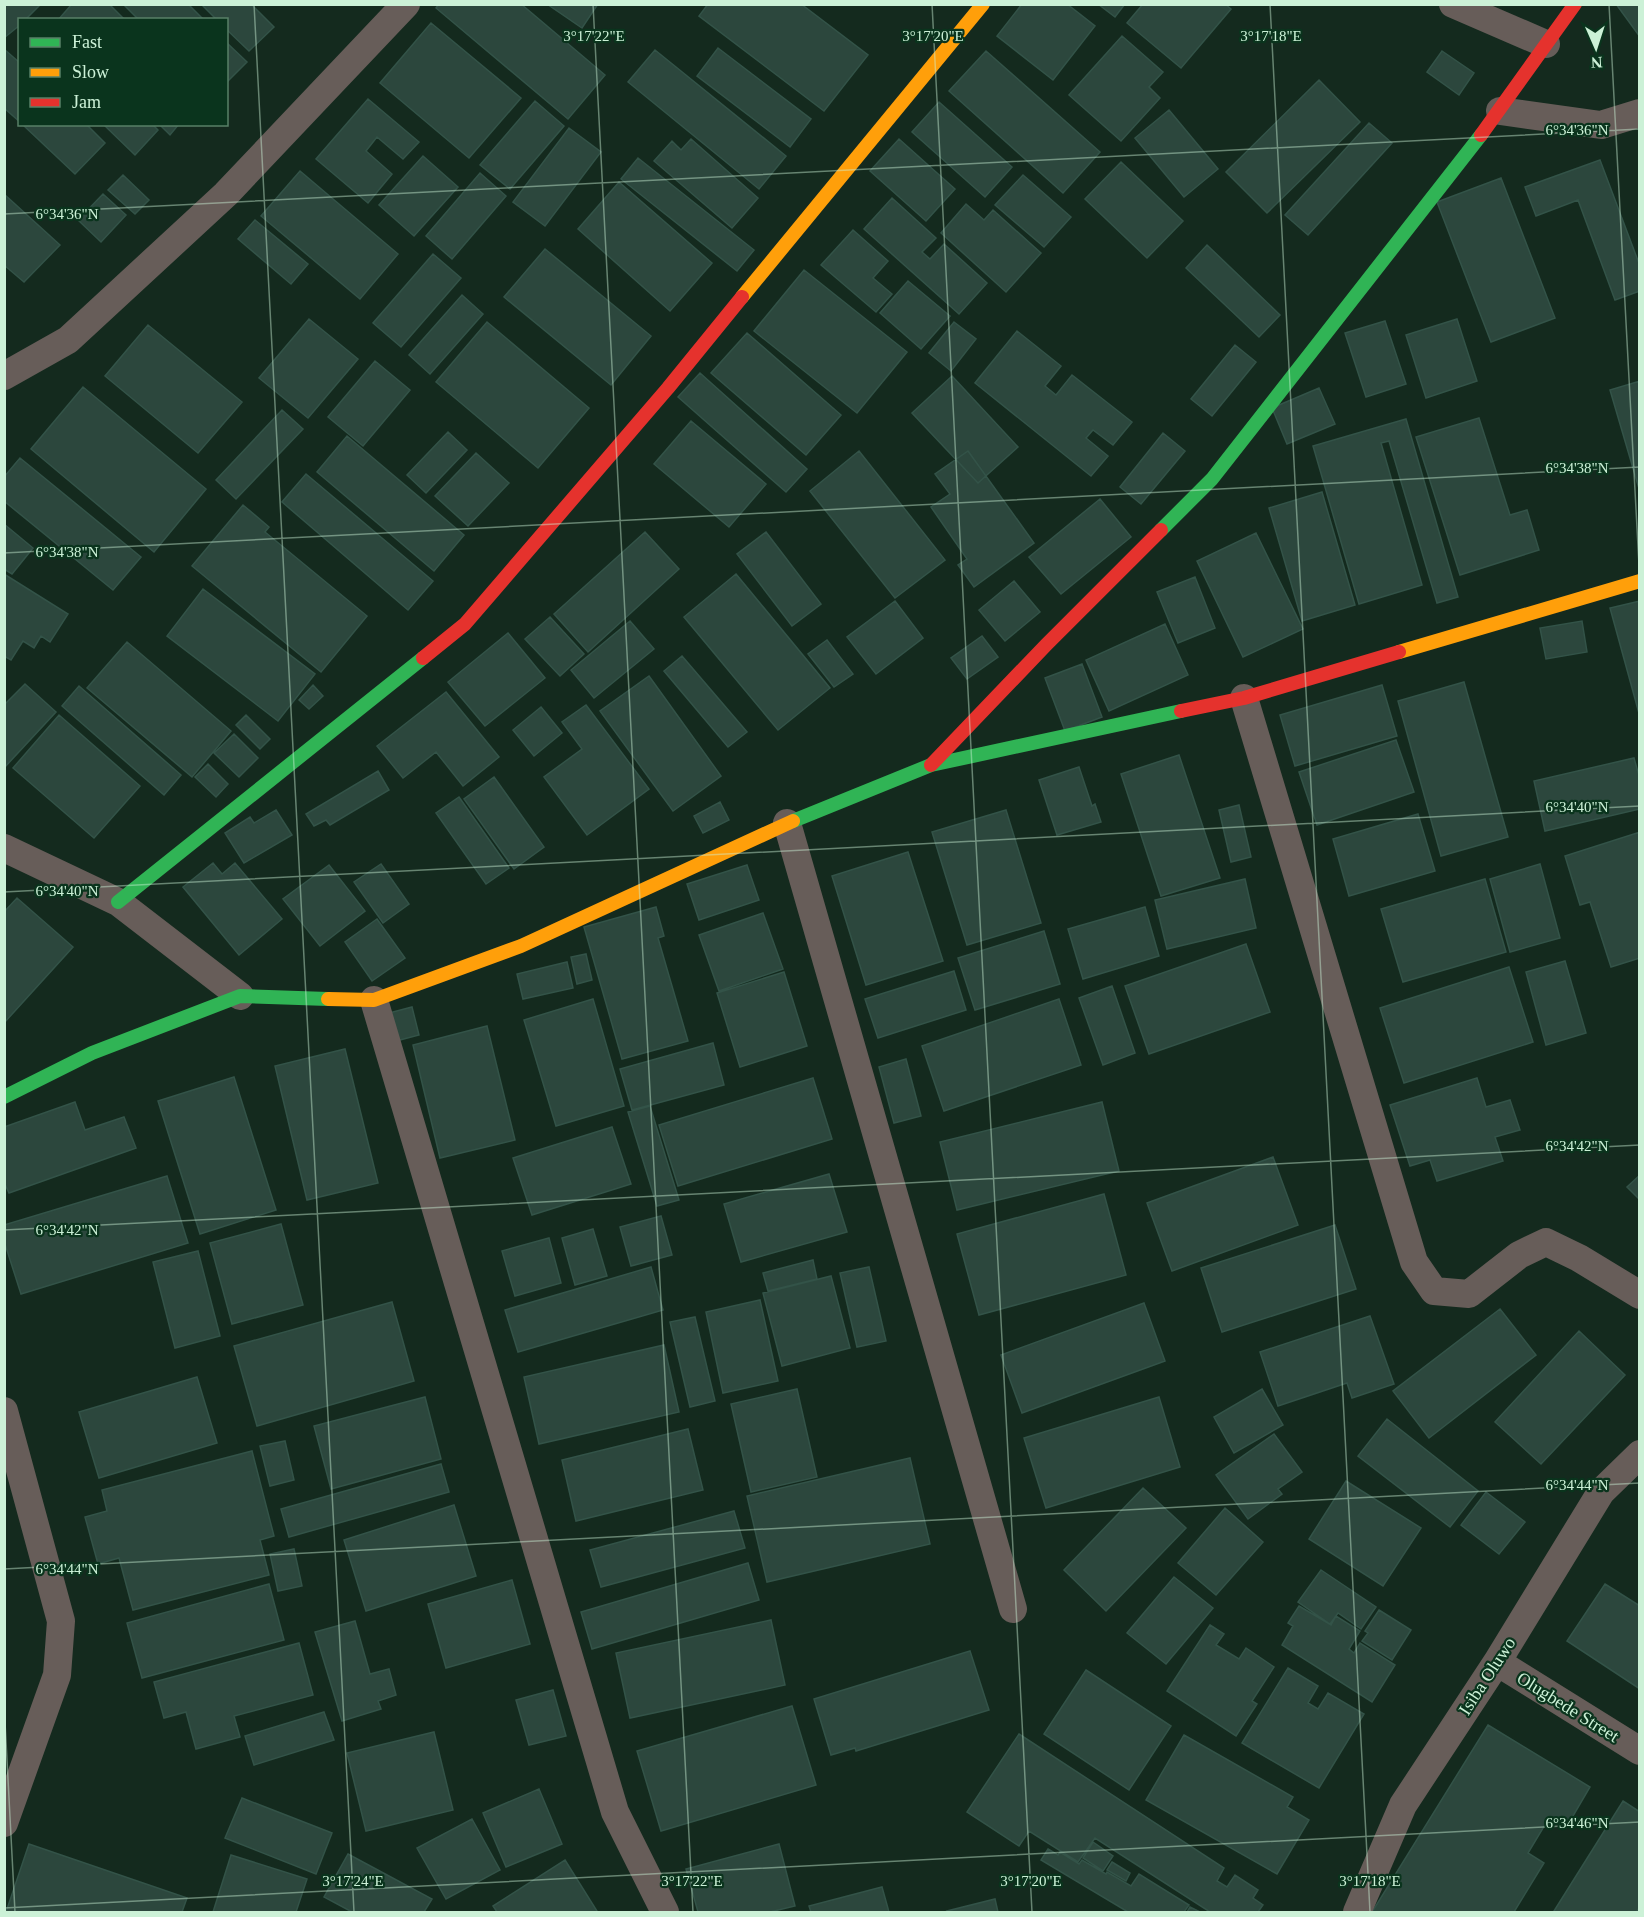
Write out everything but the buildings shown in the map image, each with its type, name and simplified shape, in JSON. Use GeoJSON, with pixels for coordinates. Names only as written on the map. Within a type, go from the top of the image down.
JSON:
{"type":"FeatureCollection","features":[{"type":"Feature","properties":{"kind":"street"},"geometry":{"type":"LineString","coordinates":[[4,376],[68,340],[218,202],[406,4]]}},
{"type":"Feature","properties":{"kind":"street"},"geometry":{"type":"LineString","coordinates":[[118,902],[465,624],[668,388],[983,4]]}},
{"type":"Feature","properties":{"kind":"street"},"geometry":{"type":"LineString","coordinates":[[1453,4],[1546,44]]}},
{"type":"Feature","properties":{"kind":"street"},"geometry":{"type":"LineString","coordinates":[[931,765],[1046,645],[1212,479],[1500,111],[1575,4]]}},
{"type":"Feature","properties":{"kind":"street"},"geometry":{"type":"LineString","coordinates":[[1500,111],[1601,125],[1640,113]]}},
{"type":"Feature","properties":{"kind":"street"},"geometry":{"type":"LineString","coordinates":[[4,1097],[92,1053],[240,996],[374,1000],[521,946],[787,824],[931,765],[1244,698],[1640,581]]}},
{"type":"Feature","properties":{"kind":"street"},"geometry":{"type":"LineString","coordinates":[[1244,698],[1414,1262],[1434,1291],[1469,1294],[1519,1255],[1546,1242],[1579,1258],[1640,1295]]}},
{"type":"Feature","properties":{"kind":"street"},"geometry":{"type":"LineString","coordinates":[[787,824],[1013,1609]]}},
{"type":"Feature","properties":{"kind":"street"},"geometry":{"type":"LineString","coordinates":[[4,848],[118,902],[240,996]]}},
{"type":"Feature","properties":{"kind":"street"},"geometry":{"type":"LineString","coordinates":[[374,1000],[615,1812],[665,1912]]}},
{"type":"Feature","properties":{"kind":"street"},"geometry":{"type":"LineString","coordinates":[[4,1411],[61,1621],[57,1675],[4,1823]]}},
{"type":"Feature","properties":{"kind":"street","name":"Isiba Oluwo"},"geometry":{"type":"LineString","coordinates":[[1358,1912],[1403,1805],[1497,1662],[1601,1492],[1640,1454]]}},
{"type":"Feature","properties":{"kind":"street","name":"Olugbede Street"},"geometry":{"type":"LineString","coordinates":[[1497,1662],[1640,1751]]}},
{"type":"Feature","properties":{"kind":"traffic: fast"},"geometry":{"type":"LineString","coordinates":[[1161,530],[1212,479],[1481,135]]}},
{"type":"Feature","properties":{"kind":"traffic: fast"},"geometry":{"type":"LineString","coordinates":[[118,902],[423,658]]}},
{"type":"Feature","properties":{"kind":"traffic: fast"},"geometry":{"type":"LineString","coordinates":[[793,821],[931,765],[1181,711]]}},
{"type":"Feature","properties":{"kind":"traffic: fast"},"geometry":{"type":"LineString","coordinates":[[4,1097],[92,1053],[240,996],[328,999]]}},
{"type":"Feature","properties":{"kind":"traffic: slow"},"geometry":{"type":"LineString","coordinates":[[742,297],[983,4]]}},
{"type":"Feature","properties":{"kind":"traffic: slow"},"geometry":{"type":"LineString","coordinates":[[1399,652],[1640,581]]}},
{"type":"Feature","properties":{"kind":"traffic: slow"},"geometry":{"type":"LineString","coordinates":[[328,999],[374,1000],[521,946],[793,821]]}},
{"type":"Feature","properties":{"kind":"traffic: jam"},"geometry":{"type":"LineString","coordinates":[[1481,135],[1575,4]]}},
{"type":"Feature","properties":{"kind":"traffic: jam"},"geometry":{"type":"LineString","coordinates":[[423,658],[465,624],[668,388],[742,297]]}},
{"type":"Feature","properties":{"kind":"traffic: jam"},"geometry":{"type":"LineString","coordinates":[[931,765],[1161,530]]}},
{"type":"Feature","properties":{"kind":"traffic: jam"},"geometry":{"type":"LineString","coordinates":[[1181,711],[1244,698],[1399,652]]}}]}
